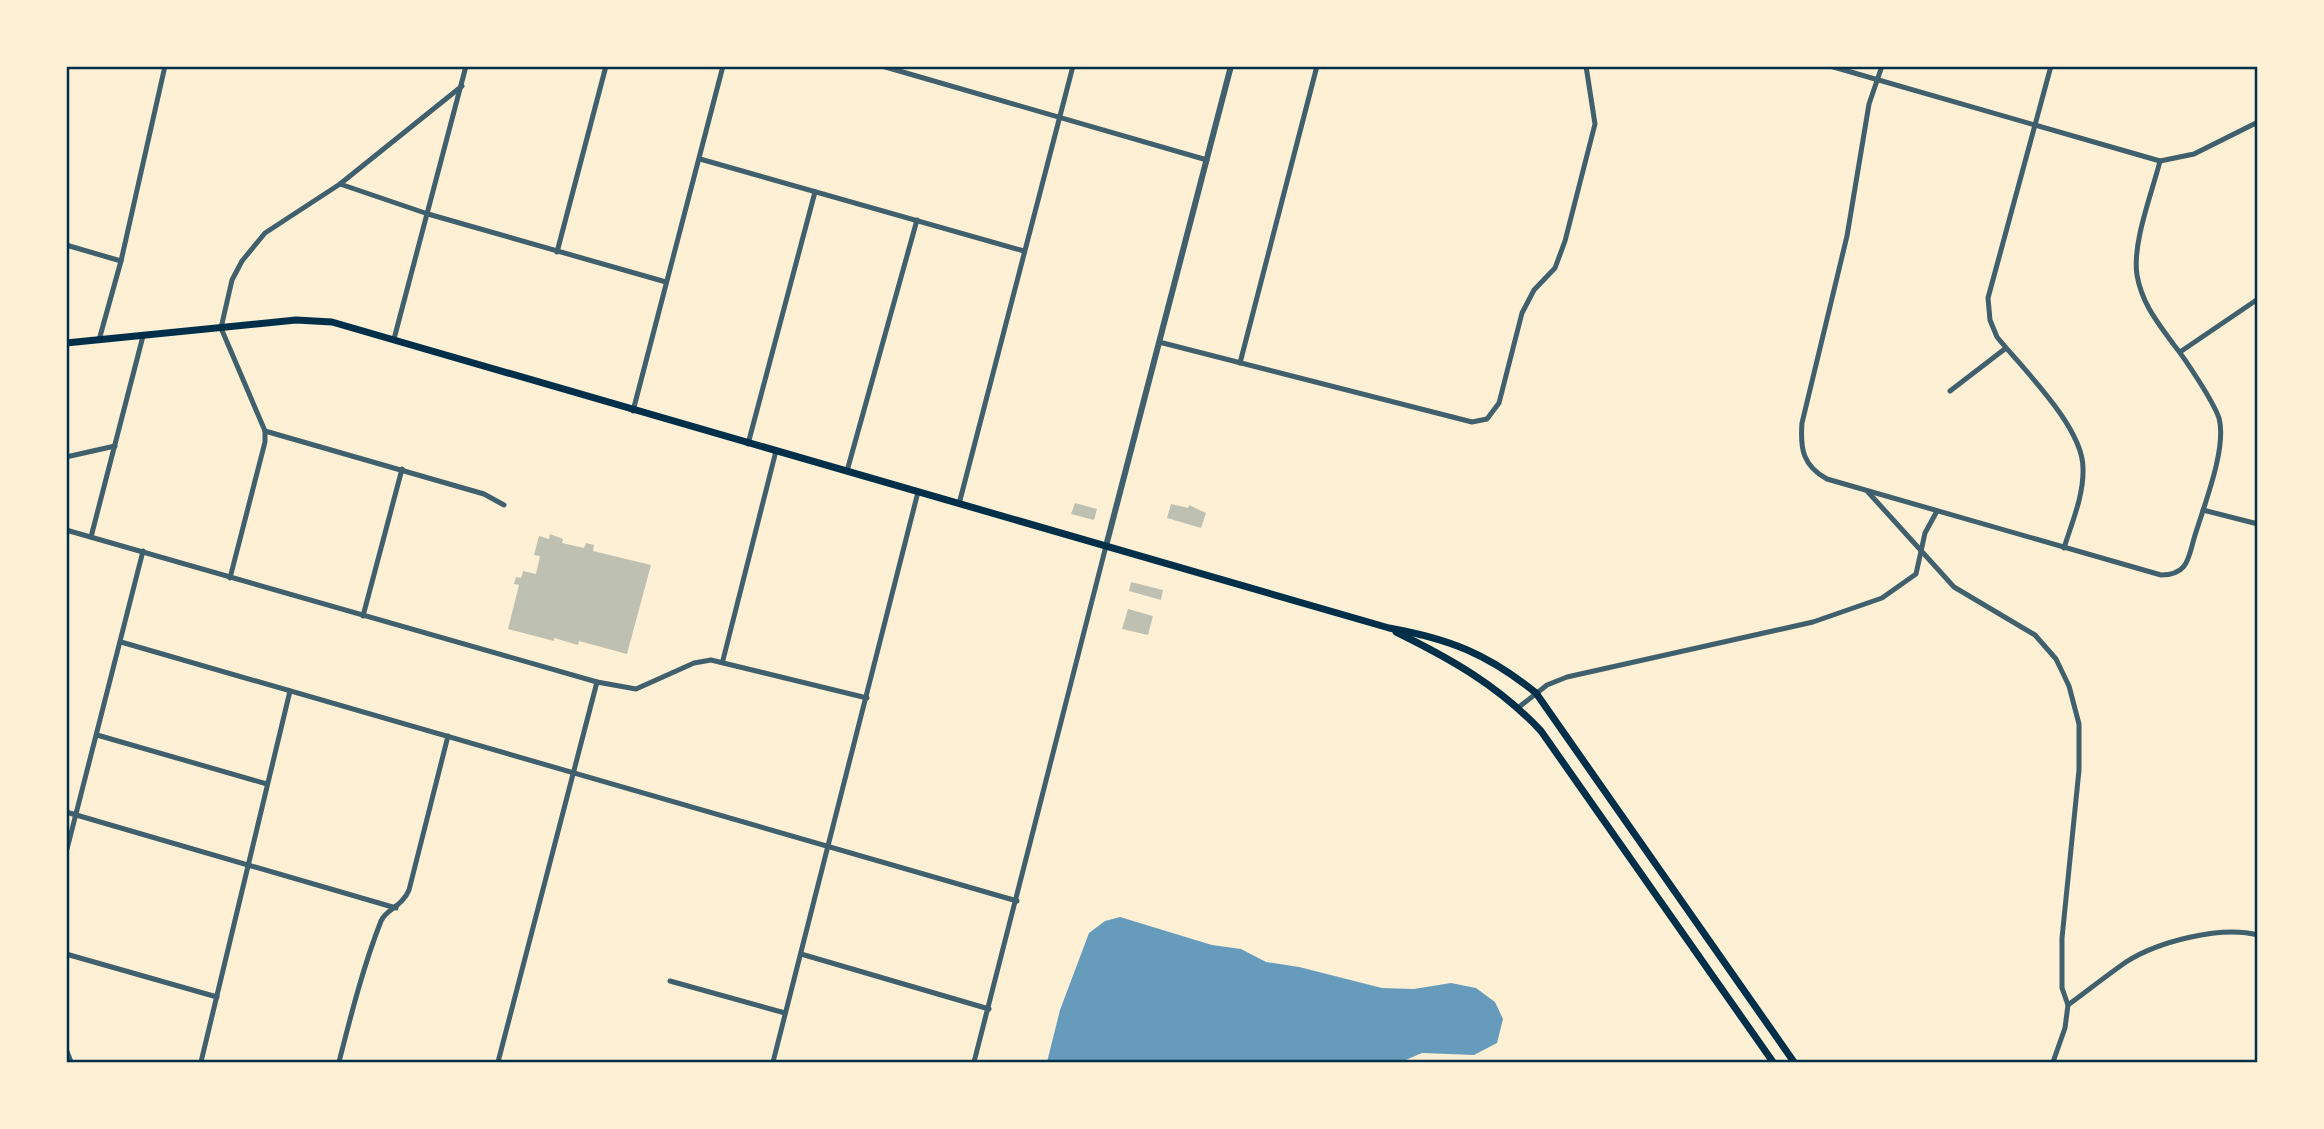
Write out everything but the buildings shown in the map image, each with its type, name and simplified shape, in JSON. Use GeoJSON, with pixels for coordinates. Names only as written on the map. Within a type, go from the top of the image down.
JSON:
{"type":"FeatureCollection","features":[{"type":"Feature","properties":{"kind":"main road"},"geometry":{"type":"LineString","coordinates":[[66,343],[317,320],[1389,628],[1443,639],[1464,647],[1487,658],[1536,693],[1794,1062]]}},
{"type":"Feature","properties":{"kind":"main road"},"geometry":{"type":"LineString","coordinates":[[1389,628],[1463,667],[1519,707],[1557,751],[1773,1062]]}},
{"type":"Feature","properties":{"kind":"street"},"geometry":{"type":"LineString","coordinates":[[99,340],[121,261],[166,66]]}},
{"type":"Feature","properties":{"kind":"street"},"geometry":{"type":"LineString","coordinates":[[394,340],[466,66]]}},
{"type":"Feature","properties":{"kind":"street"},"geometry":{"type":"LineString","coordinates":[[557,252],[606,66]]}},
{"type":"Feature","properties":{"kind":"street"},"geometry":{"type":"LineString","coordinates":[[633,411],[723,66]]}},
{"type":"Feature","properties":{"kind":"street"},"geometry":{"type":"LineString","coordinates":[[882,66],[1206,160]]}},
{"type":"Feature","properties":{"kind":"street"},"geometry":{"type":"LineString","coordinates":[[960,504],[1073,66]]}},
{"type":"Feature","properties":{"kind":"street"},"geometry":{"type":"LineString","coordinates":[[974,1062],[1231,66]]}},
{"type":"Feature","properties":{"kind":"street"},"geometry":{"type":"LineString","coordinates":[[1240,363],[1317,66]]}},
{"type":"Feature","properties":{"kind":"street"},"geometry":{"type":"LineString","coordinates":[[1159,342],[1472,422],[1480,422],[1492,415],[1499,402],[1522,313],[1534,290],[1555,268],[1565,242],[1595,124],[1586,66]]}},
{"type":"Feature","properties":{"kind":"street"},"geometry":{"type":"LineString","coordinates":[[1830,66],[2160,161],[2194,154],[2258,122]]}},
{"type":"Feature","properties":{"kind":"street"},"geometry":{"type":"LineString","coordinates":[[1882,66],[1875,81],[1847,236],[1807,400],[1801,443],[1804,459],[1814,472],[1868,492],[2161,575],[2181,573],[2203,510],[2220,436],[2218,417],[2179,352],[2149,312],[2137,272],[2141,233],[2160,161]]}},
{"type":"Feature","properties":{"kind":"street"},"geometry":{"type":"LineString","coordinates":[[2051,66],[1988,298],[1990,320],[2006,348],[2068,426],[2078,444],[2084,465],[2082,485],[2064,548]]}},
{"type":"Feature","properties":{"kind":"street"},"geometry":{"type":"LineString","coordinates":[[230,578],[262,456],[265,431],[221,328],[232,280],[255,242],[340,184],[461,86]]}},
{"type":"Feature","properties":{"kind":"street"},"geometry":{"type":"LineString","coordinates":[[700,159],[1024,251]]}},
{"type":"Feature","properties":{"kind":"street"},"geometry":{"type":"LineString","coordinates":[[340,184],[428,214],[666,282]]}},
{"type":"Feature","properties":{"kind":"street"},"geometry":{"type":"LineString","coordinates":[[748,444],[815,191]]}},
{"type":"Feature","properties":{"kind":"street"},"geometry":{"type":"LineString","coordinates":[[847,471],[917,220]]}},
{"type":"Feature","properties":{"kind":"street"},"geometry":{"type":"LineString","coordinates":[[66,245],[121,261]]}},
{"type":"Feature","properties":{"kind":"street"},"geometry":{"type":"LineString","coordinates":[[2179,352],[2258,299]]}},
{"type":"Feature","properties":{"kind":"street"},"geometry":{"type":"LineString","coordinates":[[91,537],[143,336]]}},
{"type":"Feature","properties":{"kind":"street"},"geometry":{"type":"LineString","coordinates":[[1950,391],[2006,348]]}},
{"type":"Feature","properties":{"kind":"street"},"geometry":{"type":"LineString","coordinates":[[265,431],[484,494],[504,505]]}},
{"type":"Feature","properties":{"kind":"street"},"geometry":{"type":"LineString","coordinates":[[66,457],[115,446]]}},
{"type":"Feature","properties":{"kind":"street"},"geometry":{"type":"LineString","coordinates":[[723,660],[776,452]]}},
{"type":"Feature","properties":{"kind":"street"},"geometry":{"type":"LineString","coordinates":[[363,615],[402,469]]}},
{"type":"Feature","properties":{"kind":"street"},"geometry":{"type":"LineString","coordinates":[[773,1062],[918,492]]}},
{"type":"Feature","properties":{"kind":"street"},"geometry":{"type":"LineString","coordinates":[[1868,492],[1954,587],[2035,635],[2056,659],[2069,686],[2079,724],[2078,770],[2061,964],[2062,988],[2068,1006],[2065,1028],[2053,1062]]}},
{"type":"Feature","properties":{"kind":"street"},"geometry":{"type":"LineString","coordinates":[[2203,510],[2258,524]]}},
{"type":"Feature","properties":{"kind":"street"},"geometry":{"type":"LineString","coordinates":[[1519,707],[1536,693],[1567,677],[1813,622],[1882,598],[1916,574],[1926,533],[1937,511]]}},
{"type":"Feature","properties":{"kind":"street"},"geometry":{"type":"LineString","coordinates":[[66,530],[597,682],[636,689],[694,663],[723,660],[867,698]]}},
{"type":"Feature","properties":{"kind":"street"},"geometry":{"type":"LineString","coordinates":[[66,853],[143,551]]}},
{"type":"Feature","properties":{"kind":"street"},"geometry":{"type":"LineString","coordinates":[[121,642],[1017,901]]}},
{"type":"Feature","properties":{"kind":"street"},"geometry":{"type":"LineString","coordinates":[[498,1062],[597,682]]}},
{"type":"Feature","properties":{"kind":"street"},"geometry":{"type":"LineString","coordinates":[[201,1062],[290,691]]}},
{"type":"Feature","properties":{"kind":"street"},"geometry":{"type":"LineString","coordinates":[[97,735],[267,784]]}},
{"type":"Feature","properties":{"kind":"street"},"geometry":{"type":"LineString","coordinates":[[339,1062],[358,990],[383,917],[404,903],[409,890],[448,736]]}},
{"type":"Feature","properties":{"kind":"street"},"geometry":{"type":"LineString","coordinates":[[66,812],[396,908]]}},
{"type":"Feature","properties":{"kind":"street"},"geometry":{"type":"LineString","coordinates":[[2068,1006],[2128,961],[2170,944],[2224,930],[2258,935]]}},
{"type":"Feature","properties":{"kind":"street"},"geometry":{"type":"LineString","coordinates":[[66,954],[217,997]]}},
{"type":"Feature","properties":{"kind":"street"},"geometry":{"type":"LineString","coordinates":[[801,954],[989,1009]]}},
{"type":"Feature","properties":{"kind":"street"},"geometry":{"type":"LineString","coordinates":[[670,981],[785,1013]]}},
{"type":"Feature","properties":{"kind":"street"},"geometry":{"type":"LineString","coordinates":[[66,1049],[71,1062]]}},
{"type":"Feature","properties":{"kind":"water"},"geometry":{"type":"Polygon","coordinates":[[[1120,917],[1212,945],[1241,949],[1266,962],[1299,967],[1382,988],[1414,989],[1451,983],[1476,988],[1495,1002],[1503,1019],[1497,1043],[1474,1055],[1422,1053],[1401,1062],[1047,1062],[1060,1010],[1089,933],[1105,921],[1120,917]]]}}]}
